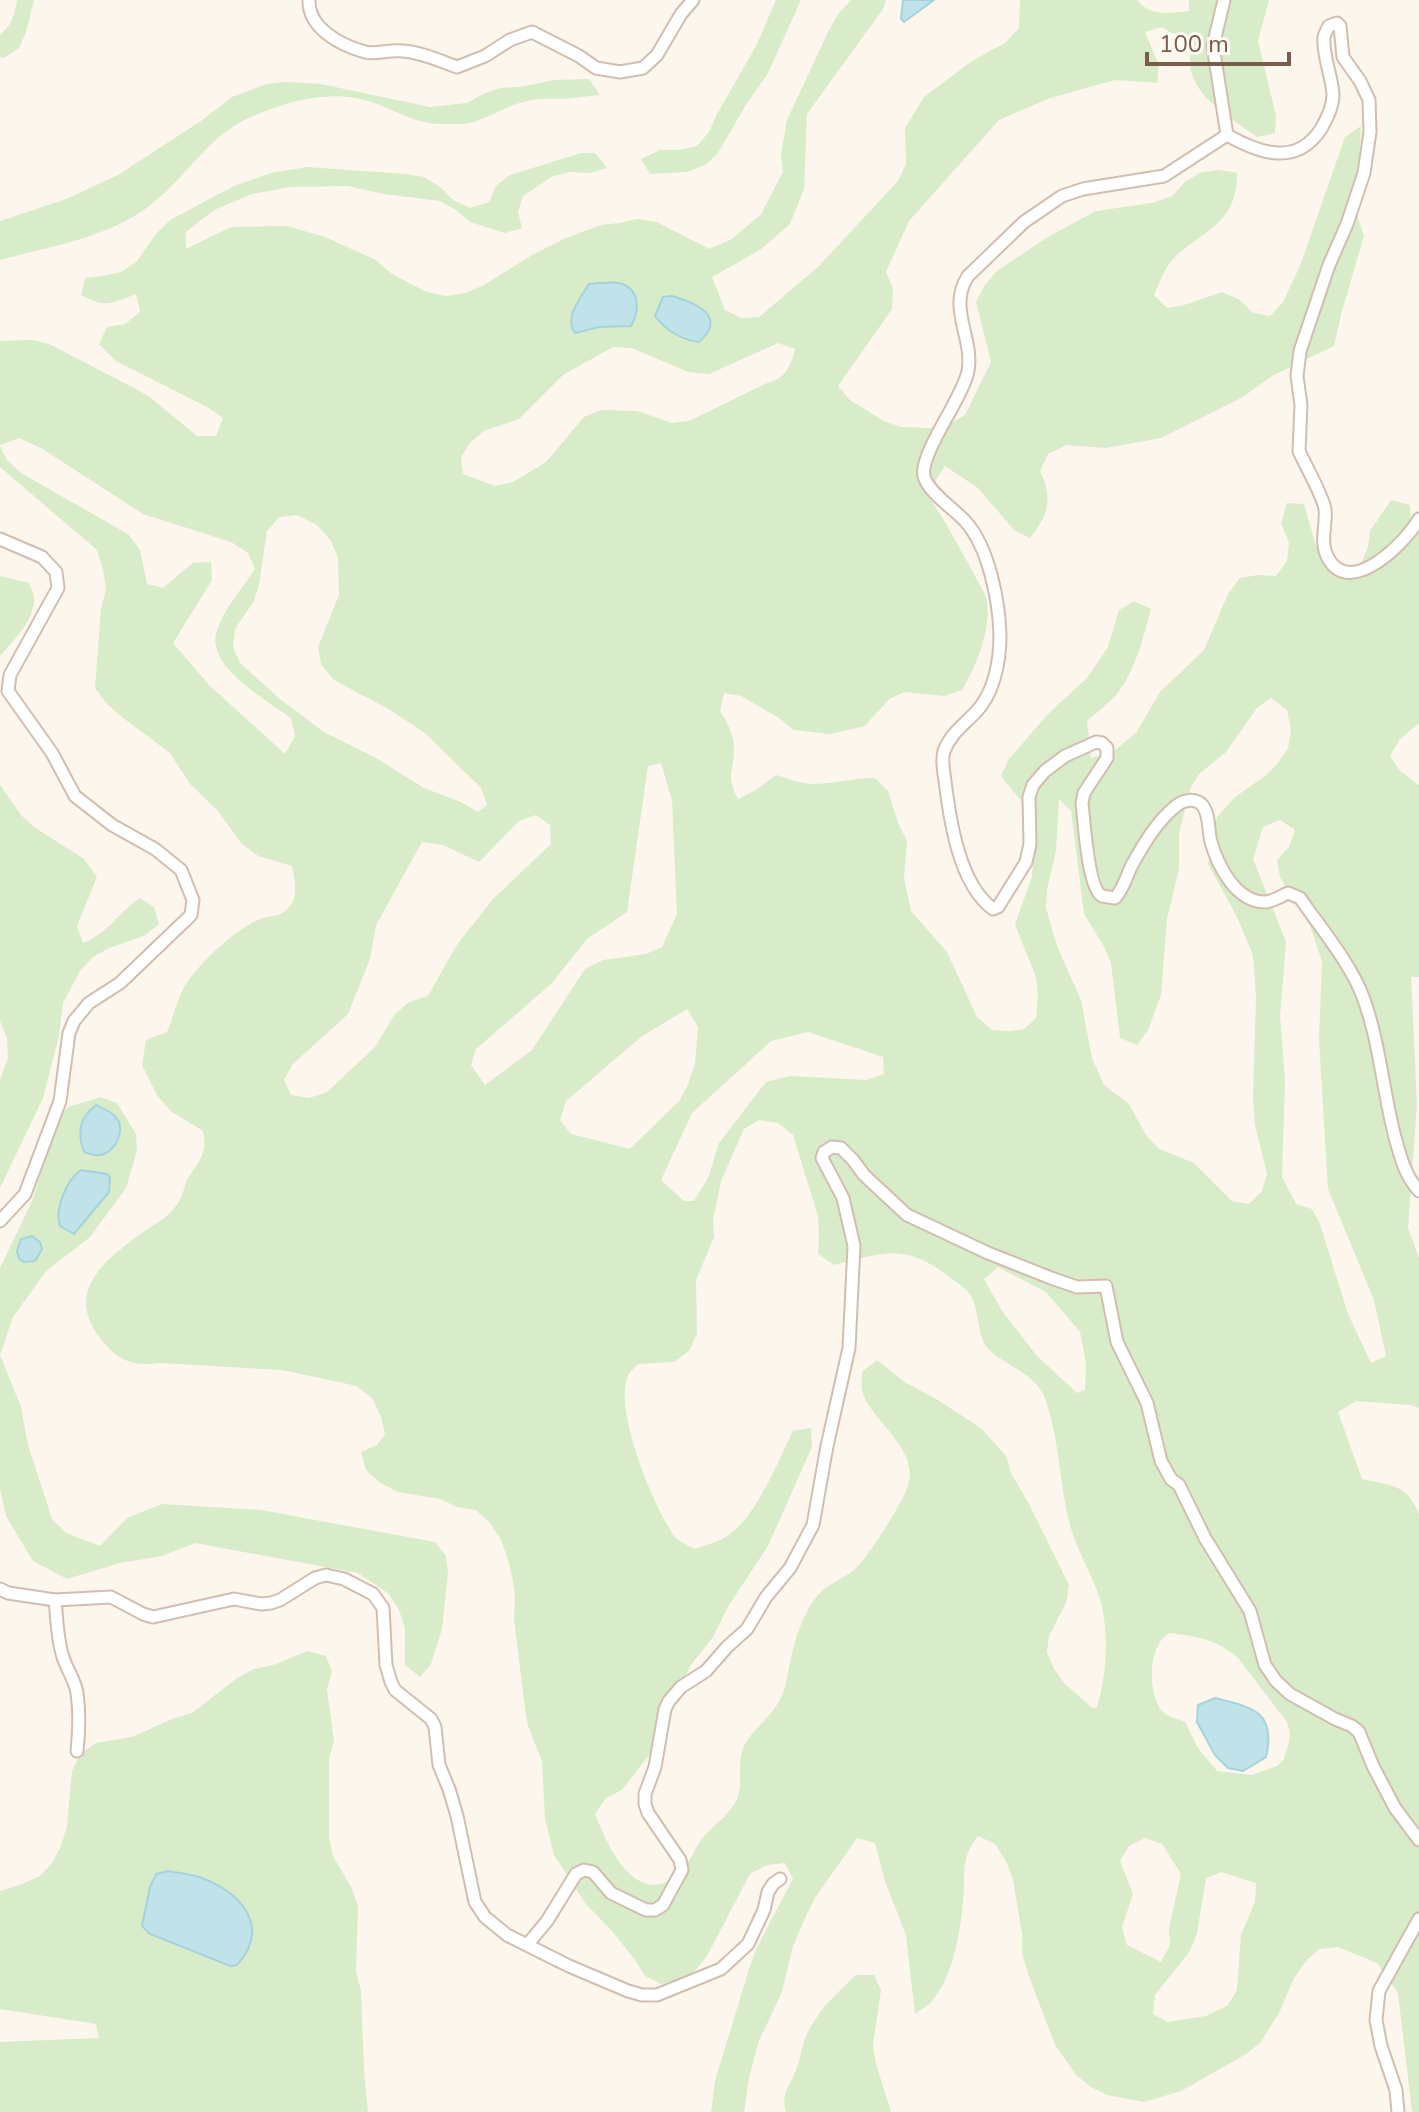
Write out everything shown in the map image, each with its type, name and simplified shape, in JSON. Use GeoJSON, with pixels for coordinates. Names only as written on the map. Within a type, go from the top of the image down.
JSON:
{"type":"FeatureCollection","features":[{"type":"Feature","properties":{"kind":"street"},"geometry":{"type":"LineString","coordinates":[[309,0],[313,22],[335,39],[367,53],[402,51],[457,67],[532,32],[596,68],[620,72],[643,68],[657,55],[693,0]]}},
{"type":"Feature","properties":{"kind":"street"},"geometry":{"type":"LineString","coordinates":[[1224,0],[1213,46],[1227,135]]}},
{"type":"Feature","properties":{"kind":"street"},"geometry":{"type":"LineString","coordinates":[[1227,135],[1252,149],[1289,154],[1315,138],[1326,121],[1333,93],[1324,37],[1329,26],[1337,23],[1340,26],[1343,57],[1369,100],[1370,132],[1364,173],[1300,351],[1297,376],[1301,405],[1299,451],[1325,508],[1325,554],[1339,569],[1355,574],[1374,565],[1401,542],[1419,519]]}},
{"type":"Feature","properties":{"kind":"street"},"geometry":{"type":"LineString","coordinates":[[1227,135],[1164,176],[1083,189],[1062,196],[1024,222],[962,285],[959,304],[969,356],[968,371],[960,394],[931,448],[924,477],[978,539],[989,569],[999,616],[1000,652],[993,684],[977,711],[948,741],[942,756],[948,807],[955,842],[968,875],[982,901],[993,909],[998,907],[1026,862],[1030,844],[1029,797],[1033,785],[1065,756],[1096,742],[1107,748],[1107,758],[1084,793],[1082,803],[1090,873],[1097,892],[1102,896],[1115,898],[1121,891],[1131,866],[1158,824],[1178,804],[1197,801],[1207,815],[1211,841],[1223,871],[1245,897],[1267,903],[1288,893],[1300,898],[1347,967],[1363,996],[1400,1157],[1410,1182],[1419,1191]]}},
{"type":"Feature","properties":{"kind":"street"},"geometry":{"type":"LineString","coordinates":[[0,539],[42,557],[56,572],[58,588],[10,675],[8,691],[52,753],[75,796],[112,825],[155,849],[181,870],[193,900],[191,915],[120,983],[89,1003],[74,1021],[69,1033],[60,1101],[25,1194],[0,1221]]}},
{"type":"Feature","properties":{"kind":"street"},"geometry":{"type":"LineString","coordinates":[[527,1945],[547,1921],[576,1874],[584,1870],[593,1872],[611,1893],[646,1910],[655,1910],[663,1905],[682,1870],[680,1860],[645,1804],[665,1709],[681,1687],[706,1671],[747,1629],[766,1597],[790,1568],[809,1533],[849,1348],[854,1246],[843,1198],[822,1158],[824,1152],[832,1147],[841,1148],[864,1175],[907,1215],[1051,1278],[1077,1287],[1106,1286],[1117,1342],[1147,1403],[1161,1461],[1171,1479],[1179,1485],[1205,1538],[1250,1611],[1265,1665],[1290,1694],[1359,1732],[1395,1808],[1419,1840]]}},
{"type":"Feature","properties":{"kind":"street"},"geometry":{"type":"LineString","coordinates":[[0,1589],[55,1600],[111,1597],[153,1617],[234,1599],[271,1603],[326,1575],[344,1579],[373,1594],[383,1608],[386,1665],[391,1682],[395,1690],[431,1719],[435,1727],[439,1765],[457,1816],[475,1902],[485,1917],[507,1935],[628,1991],[652,1996],[721,1969],[752,1936],[768,1892],[780,1879]]}},
{"type":"Feature","properties":{"kind":"street"},"geometry":{"type":"LineString","coordinates":[[55,1600],[59,1640],[78,1695],[80,1724],[77,1751]]}},
{"type":"Feature","properties":{"kind":"street"},"geometry":{"type":"LineString","coordinates":[[1398,2112],[1396,2090],[1376,2020],[1379,1991],[1419,1919]]}},
{"type":"Feature","properties":{"kind":"green space"},"geometry":{"type":"Polygon","coordinates":[[[17,0],[34,0],[26,32],[19,48],[4,58],[0,57],[0,35],[12,19],[17,0]]]}},
{"type":"Feature","properties":{"kind":"green space"},"geometry":{"type":"Polygon","coordinates":[[[776,0],[801,0],[767,75],[718,153],[705,165],[687,172],[650,174],[641,159],[660,150],[697,146],[709,132],[756,46],[776,0]]]}},
{"type":"Feature","properties":{"kind":"green space"},"geometry":{"type":"Polygon","coordinates":[[[851,0],[886,0],[883,9],[807,114],[804,189],[790,224],[760,250],[712,277],[725,310],[741,318],[759,317],[818,267],[898,181],[906,164],[905,128],[924,97],[972,61],[1005,43],[1019,28],[1020,0],[1137,0],[1148,9],[1168,13],[1189,11],[1189,0],[1269,0],[1258,41],[1276,116],[1275,133],[1257,137],[1216,107],[1193,77],[1190,63],[1192,46],[1162,27],[1145,32],[1159,65],[1157,83],[1115,80],[1050,98],[999,120],[909,221],[886,272],[893,288],[892,309],[838,386],[850,400],[884,421],[901,427],[948,425],[965,415],[991,362],[976,302],[997,271],[1046,238],[1096,211],[1152,203],[1172,196],[1199,173],[1218,170],[1237,173],[1232,203],[1218,223],[1172,260],[1154,295],[1167,308],[1222,292],[1240,300],[1253,313],[1270,316],[1283,302],[1300,266],[1345,137],[1361,126],[1357,215],[1364,236],[1334,346],[1272,376],[1243,397],[1161,438],[1106,448],[1067,445],[1048,454],[1040,471],[1047,490],[1047,506],[1030,538],[1014,530],[978,488],[945,466],[927,494],[984,592],[988,613],[981,648],[962,690],[945,696],[905,692],[889,699],[865,726],[830,734],[793,730],[741,696],[724,693],[720,711],[733,738],[731,778],[738,799],[776,775],[815,784],[875,778],[888,791],[907,841],[904,878],[911,911],[947,952],[977,1017],[992,1030],[1024,1029],[1036,1018],[1038,996],[1036,977],[1015,925],[1032,876],[1037,821],[1001,776],[1009,759],[1047,715],[1087,678],[1108,647],[1119,610],[1134,601],[1151,609],[1148,620],[1138,655],[1122,687],[1087,721],[1091,758],[1115,750],[1136,733],[1160,692],[1204,650],[1228,594],[1240,578],[1276,576],[1287,561],[1289,543],[1281,523],[1287,503],[1304,504],[1316,546],[1331,563],[1360,566],[1368,547],[1370,531],[1391,500],[1410,505],[1411,522],[1419,526],[1419,723],[1400,739],[1390,756],[1400,771],[1419,785],[1419,977],[1411,977],[1417,1104],[1408,1228],[1419,1258],[1419,1408],[1356,1401],[1338,1412],[1362,1479],[1403,1491],[1419,1514],[1419,2112],[1412,2112],[1398,1993],[1377,1963],[1338,1947],[1319,1949],[1306,1961],[1260,2043],[1181,2091],[1144,2102],[1107,2095],[1091,2087],[1077,2076],[1055,2045],[1022,1953],[1013,1880],[1007,1863],[995,1844],[978,1836],[964,1868],[960,1927],[950,1969],[938,1993],[915,2014],[906,1935],[885,1881],[875,1843],[857,1838],[815,1898],[793,1946],[782,1992],[758,2043],[744,2112],[711,2112],[715,2081],[750,1966],[793,1879],[785,1863],[767,1865],[750,1874],[707,1956],[695,1971],[678,1981],[661,1984],[645,1976],[612,1931],[585,1903],[554,1855],[545,1819],[542,1761],[528,1726],[525,1708],[512,1576],[500,1538],[489,1522],[476,1510],[457,1507],[440,1499],[398,1492],[379,1482],[366,1470],[361,1452],[377,1445],[385,1434],[372,1398],[357,1386],[282,1370],[130,1362],[105,1344],[87,1311],[86,1296],[99,1270],[124,1246],[172,1211],[204,1149],[203,1131],[172,1112],[158,1097],[142,1065],[146,1040],[167,1032],[185,986],[203,963],[250,924],[285,912],[294,899],[295,885],[292,866],[258,856],[242,844],[217,810],[190,784],[170,753],[107,704],[95,688],[101,609],[106,589],[97,550],[0,467],[0,446],[7,460],[21,473],[128,534],[140,550],[147,584],[163,588],[193,563],[211,562],[212,580],[173,643],[209,685],[285,754],[295,736],[291,718],[230,671],[216,647],[216,634],[223,617],[255,569],[248,553],[231,542],[143,514],[41,448],[19,438],[0,445],[0,341],[33,340],[49,344],[151,398],[197,436],[216,436],[223,418],[116,361],[99,344],[107,327],[125,324],[140,312],[136,294],[109,303],[81,295],[85,278],[121,272],[136,262],[170,220],[234,186],[271,173],[307,167],[424,177],[453,200],[470,208],[489,202],[496,186],[510,175],[581,153],[595,153],[607,168],[590,173],[571,172],[553,176],[523,196],[518,212],[522,228],[505,233],[470,222],[440,201],[348,186],[290,187],[252,194],[214,210],[186,232],[186,249],[231,227],[287,226],[325,237],[376,260],[392,274],[427,292],[446,296],[465,293],[484,285],[532,255],[601,225],[637,219],[657,222],[709,249],[732,239],[761,214],[783,172],[781,154],[787,120],[839,13],[851,0]],[[588,285],[570,321],[599,327],[631,325],[588,285]],[[778,343],[709,374],[688,372],[632,348],[613,347],[563,375],[519,419],[484,431],[470,443],[461,457],[463,474],[495,486],[513,482],[546,462],[584,417],[601,410],[637,411],[672,423],[689,421],[783,375],[795,349],[778,343]],[[297,515],[279,517],[267,531],[254,601],[235,629],[233,647],[240,663],[280,699],[324,732],[376,758],[424,788],[478,812],[487,805],[481,788],[425,733],[334,680],[321,664],[318,647],[339,595],[338,558],[331,541],[317,525],[297,515]],[[1271,698],[1257,708],[1226,752],[1199,774],[1190,789],[1179,834],[1179,869],[1167,919],[1161,995],[1148,1030],[1137,1045],[1120,1038],[1111,963],[1084,914],[1071,811],[1059,799],[1056,851],[1046,908],[1057,946],[1081,1000],[1092,1058],[1104,1085],[1129,1104],[1146,1135],[1159,1149],[1194,1163],[1232,1201],[1249,1204],[1262,1191],[1267,1174],[1255,1125],[1253,1096],[1256,996],[1253,955],[1237,917],[1208,864],[1217,817],[1235,797],[1265,776],[1288,748],[1291,730],[1287,710],[1271,698]],[[661,763],[648,766],[627,912],[587,939],[551,984],[476,1049],[471,1065],[485,1085],[532,1050],[585,969],[603,960],[646,954],[662,947],[677,914],[672,800],[661,763]],[[536,815],[519,821],[479,862],[443,845],[422,842],[376,925],[370,959],[348,1014],[293,1064],[284,1080],[291,1095],[309,1098],[327,1092],[376,1046],[394,1015],[409,1002],[428,996],[456,946],[493,899],[551,844],[550,825],[536,815]],[[1280,820],[1263,827],[1253,859],[1286,942],[1280,1016],[1285,1079],[1282,1177],[1296,1204],[1312,1209],[1320,1224],[1348,1314],[1371,1363],[1386,1356],[1374,1300],[1328,1189],[1319,1040],[1322,961],[1310,926],[1280,877],[1277,860],[1289,847],[1295,830],[1280,820]],[[687,1009],[641,1037],[566,1101],[560,1120],[571,1134],[630,1149],[680,1100],[688,1084],[695,1064],[698,1027],[687,1009]],[[808,1032],[771,1041],[692,1113],[661,1180],[684,1201],[694,1201],[708,1178],[719,1143],[766,1082],[790,1076],[866,1080],[884,1074],[883,1057],[808,1032]],[[759,1120],[744,1129],[721,1181],[713,1220],[714,1237],[696,1280],[697,1334],[689,1351],[674,1362],[638,1364],[627,1378],[626,1414],[631,1436],[656,1503],[665,1522],[681,1542],[694,1549],[713,1543],[730,1534],[749,1514],[793,1431],[811,1428],[812,1447],[768,1546],[729,1605],[713,1637],[690,1666],[650,1754],[622,1790],[606,1798],[595,1814],[620,1863],[641,1882],[653,1885],[673,1877],[692,1856],[701,1840],[734,1805],[739,1793],[744,1746],[781,1698],[798,1633],[810,1606],[820,1592],[862,1562],[905,1494],[910,1472],[907,1459],[874,1413],[862,1390],[862,1372],[877,1360],[906,1383],[982,1429],[1006,1456],[1011,1473],[1069,1585],[1066,1603],[1049,1636],[1047,1652],[1054,1669],[1064,1683],[1092,1708],[1097,1707],[1105,1668],[1103,1611],[1070,1525],[1056,1440],[1045,1398],[1029,1378],[989,1350],[984,1343],[969,1293],[932,1265],[906,1254],[880,1254],[834,1265],[818,1254],[818,1216],[793,1135],[778,1123],[759,1120]],[[998,1267],[984,1279],[1002,1311],[1037,1356],[1077,1393],[1085,1390],[1086,1363],[1080,1332],[1046,1292],[998,1267]],[[1169,1633],[1162,1639],[1154,1658],[1152,1682],[1157,1703],[1164,1713],[1185,1722],[1198,1748],[1217,1771],[1251,1775],[1277,1766],[1284,1759],[1290,1732],[1287,1722],[1238,1658],[1222,1646],[1169,1633]],[[1145,1838],[1129,1846],[1120,1861],[1133,1894],[1122,1927],[1127,1945],[1161,1962],[1170,1945],[1169,1928],[1181,1874],[1162,1844],[1145,1838]],[[1221,1872],[1206,1878],[1197,1933],[1190,1951],[1155,1995],[1153,2014],[1168,2022],[1206,2016],[1228,2005],[1237,1990],[1241,1935],[1255,1902],[1256,1883],[1221,1872]]]}},
{"type":"Feature","properties":{"kind":"green space"},"geometry":{"type":"Polygon","coordinates":[[[589,79],[600,95],[532,100],[463,124],[424,122],[377,104],[346,97],[330,96],[284,105],[253,116],[223,134],[162,196],[131,218],[77,240],[0,260],[0,221],[66,199],[118,175],[232,97],[267,84],[321,84],[430,107],[467,103],[500,88],[555,80],[589,79]]]}},
{"type":"Feature","properties":{"kind":"green space"},"geometry":{"type":"Polygon","coordinates":[[[0,576],[29,583],[34,599],[26,624],[0,656],[0,576]]]}},
{"type":"Feature","properties":{"kind":"green space"},"geometry":{"type":"Polygon","coordinates":[[[0,785],[21,815],[84,859],[97,877],[77,926],[83,943],[100,933],[140,898],[154,907],[159,924],[144,936],[93,957],[80,971],[63,1003],[59,1036],[43,1098],[0,1188],[0,1080],[8,1058],[7,1038],[0,1021],[0,785]]]}},
{"type":"Feature","properties":{"kind":"green space"},"geometry":{"type":"Polygon","coordinates":[[[101,1097],[117,1103],[136,1134],[137,1151],[126,1188],[90,1237],[46,1271],[13,1317],[0,1355],[0,1268],[33,1199],[57,1120],[68,1107],[101,1097]]]}},
{"type":"Feature","properties":{"kind":"green space"},"geometry":{"type":"Polygon","coordinates":[[[0,1355],[21,1407],[28,1445],[52,1519],[66,1533],[100,1546],[127,1518],[162,1504],[261,1510],[435,1542],[446,1556],[448,1573],[442,1629],[431,1664],[420,1677],[405,1665],[405,1628],[399,1610],[389,1594],[358,1573],[195,1543],[162,1556],[120,1563],[67,1579],[33,1561],[6,1516],[0,1489],[0,1355]]]}},
{"type":"Feature","properties":{"kind":"green space"},"geometry":{"type":"Polygon","coordinates":[[[308,1651],[326,1656],[332,1672],[327,1689],[334,1741],[329,1758],[329,1838],[333,1856],[358,1906],[356,1971],[361,1991],[368,2112],[0,2112],[0,2042],[99,2038],[96,2024],[0,2009],[0,1891],[40,1876],[52,1863],[67,1826],[72,1771],[81,1753],[96,1743],[132,1737],[192,1713],[237,1678],[254,1669],[308,1651]],[[156,1874],[150,1887],[142,1926],[150,1934],[230,1966],[247,1911],[228,1891],[207,1880],[156,1874]]]}},
{"type":"Feature","properties":{"kind":"green space"},"geometry":{"type":"Polygon","coordinates":[[[856,1975],[874,1975],[881,1990],[873,2045],[891,2112],[786,2112],[785,2095],[811,2025],[856,1975]]]}},
{"type":"Feature","properties":{"kind":"water"},"geometry":{"type":"Polygon","coordinates":[[[903,0],[934,0],[904,22],[901,19],[903,0]]]}},
{"type":"Feature","properties":{"kind":"water"},"geometry":{"type":"Polygon","coordinates":[[[619,283],[631,290],[637,307],[631,326],[599,327],[575,333],[571,321],[574,308],[589,284],[619,283]]]}},
{"type":"Feature","properties":{"kind":"water"},"geometry":{"type":"Polygon","coordinates":[[[672,296],[699,307],[710,318],[707,333],[699,342],[674,334],[655,316],[663,297],[672,296]]]}},
{"type":"Feature","properties":{"kind":"water"},"geometry":{"type":"Polygon","coordinates":[[[96,1105],[116,1117],[120,1125],[118,1140],[112,1148],[99,1155],[84,1152],[81,1138],[83,1121],[96,1105]]]}},
{"type":"Feature","properties":{"kind":"water"},"geometry":{"type":"Polygon","coordinates":[[[81,1170],[107,1174],[110,1177],[109,1192],[74,1234],[60,1226],[59,1211],[67,1187],[81,1170]]]}},
{"type":"Feature","properties":{"kind":"water"},"geometry":{"type":"Polygon","coordinates":[[[32,1236],[40,1242],[42,1249],[35,1261],[24,1262],[19,1259],[17,1251],[21,1239],[32,1236]]]}},
{"type":"Feature","properties":{"kind":"water"},"geometry":{"type":"Polygon","coordinates":[[[1215,1698],[1250,1708],[1264,1720],[1268,1730],[1266,1757],[1243,1771],[1228,1768],[1215,1755],[1197,1722],[1198,1705],[1215,1698]]]}},
{"type":"Feature","properties":{"kind":"water"},"geometry":{"type":"Polygon","coordinates":[[[168,1871],[214,1883],[238,1901],[251,1924],[252,1937],[237,1965],[230,1966],[150,1934],[142,1926],[150,1887],[156,1874],[168,1871]]]}}]}
